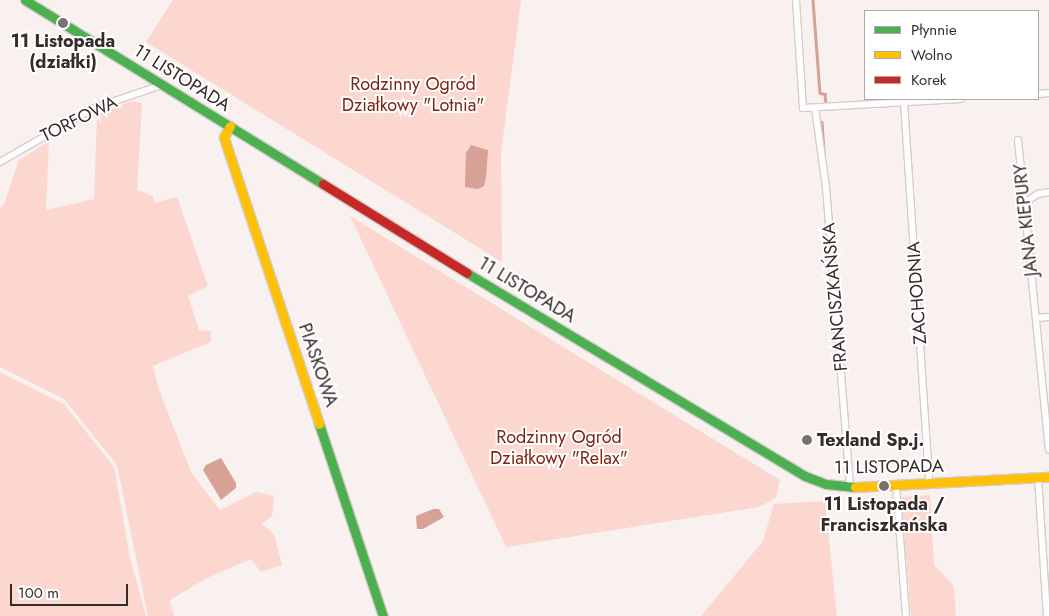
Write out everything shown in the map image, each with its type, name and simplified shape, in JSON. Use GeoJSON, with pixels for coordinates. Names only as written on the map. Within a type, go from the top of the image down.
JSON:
{"type":"FeatureCollection","features":[{"type":"Feature","properties":{"kind":"street","name":"11 LISTOPADA"},"geometry":{"type":"LineString","coordinates":[[25,0],[788,468],[826,484],[850,487],[1049,477]]}},
{"type":"Feature","properties":{"kind":"street"},"geometry":{"type":"LineString","coordinates":[[796,0],[803,108],[942,100]]}},
{"type":"Feature","properties":{"kind":"street","name":"TORFOWA"},"geometry":{"type":"LineString","coordinates":[[0,162],[94,108],[162,85]]}},
{"type":"Feature","properties":{"kind":"street","name":"ZACHODNIA"},"geometry":{"type":"LineString","coordinates":[[904,102],[929,483]]}},
{"type":"Feature","properties":{"kind":"street","name":"FRANCISZKAŃSKA"},"geometry":{"type":"LineString","coordinates":[[815,108],[826,187],[850,487]]}},
{"type":"Feature","properties":{"kind":"street","name":"PIASKOWA"},"geometry":{"type":"LineString","coordinates":[[230,126],[224,137],[226,144],[383,616]]}},
{"type":"Feature","properties":{"kind":"street","name":"JANA KIEPURY"},"geometry":{"type":"LineString","coordinates":[[1018,140],[1049,449]]}},
{"type":"Feature","properties":{"kind":"street"},"geometry":{"type":"LineString","coordinates":[[1024,203],[1038,194],[1049,192]]}},
{"type":"Feature","properties":{"kind":"street"},"geometry":{"type":"LineString","coordinates":[[1036,318],[1049,317]]}},
{"type":"Feature","properties":{"kind":"street"},"geometry":{"type":"LineString","coordinates":[[1038,478],[1047,616]]}},
{"type":"Feature","properties":{"kind":"street"},"geometry":{"type":"LineString","coordinates":[[896,485],[906,616]]}},
{"type":"Feature","properties":{"kind":"green space","name":"Rodzinny Ogród Działkowy \"Lotnia\""},"geometry":{"type":"Polygon","coordinates":[[[173,0],[521,0],[501,153],[502,262],[146,42],[173,0]]]}},
{"type":"Feature","properties":{"kind":"green space"},"geometry":{"type":"Polygon","coordinates":[[[132,101],[142,103],[137,190],[153,196],[155,203],[177,197],[208,286],[188,296],[199,330],[211,331],[211,342],[153,366],[158,387],[191,472],[220,510],[256,492],[274,496],[272,516],[262,524],[274,534],[282,565],[261,572],[251,559],[207,578],[170,600],[174,616],[148,616],[117,465],[64,399],[0,367],[0,207],[4,204],[19,160],[49,141],[46,210],[94,199],[97,115],[132,101]]]}},
{"type":"Feature","properties":{"kind":"green space","name":"Rodzinny Ogród Działkowy \"Relax\""},"geometry":{"type":"Polygon","coordinates":[[[350,216],[780,480],[776,498],[759,507],[506,547],[350,216]]]}},
{"type":"Feature","properties":{"kind":"green space"},"geometry":{"type":"Polygon","coordinates":[[[0,372],[64,404],[114,467],[130,558],[146,616],[0,616],[0,372]]]}},
{"type":"Feature","properties":{"kind":"green space"},"geometry":{"type":"Polygon","coordinates":[[[930,495],[934,565],[954,586],[956,616],[911,616],[901,497],[930,495]]]}},
{"type":"Feature","properties":{"kind":"green space"},"geometry":{"type":"Polygon","coordinates":[[[825,501],[837,616],[701,616],[763,541],[774,504],[825,501]]]}},
{"type":"Feature","properties":{"kind":"shaded area"},"geometry":{"type":"Polygon","coordinates":[[[471,145],[488,150],[484,186],[478,189],[465,187],[466,153],[471,145]]]}},
{"type":"Feature","properties":{"kind":"shaded area"},"geometry":{"type":"Polygon","coordinates":[[[221,458],[236,483],[236,488],[221,500],[203,470],[206,465],[221,458]]]}},
{"type":"Feature","properties":{"kind":"shaded area"},"geometry":{"type":"Polygon","coordinates":[[[433,509],[439,509],[444,517],[423,529],[417,529],[416,516],[433,509]]]}},
{"type":"Feature","properties":{"kind":"waterway"},"geometry":{"type":"LineString","coordinates":[[813,0],[820,93],[825,94],[826,103]]}},
{"type":"Feature","properties":{"kind":"waterway"},"geometry":{"type":"LineString","coordinates":[[822,122],[824,153]]}},
{"type":"Feature","properties":{"kind":"traffic: fast"},"geometry":{"type":"LineString","coordinates":[[25,0],[323,184]]}},
{"type":"Feature","properties":{"kind":"traffic: fast"},"geometry":{"type":"LineString","coordinates":[[467,273],[805,476],[826,484],[855,487]]}},
{"type":"Feature","properties":{"kind":"traffic: fast"},"geometry":{"type":"LineString","coordinates":[[319,424],[383,616]]}},
{"type":"Feature","properties":{"kind":"traffic: slow"},"geometry":{"type":"LineString","coordinates":[[230,126],[224,137],[226,144],[319,424]]}},
{"type":"Feature","properties":{"kind":"traffic: slow"},"geometry":{"type":"LineString","coordinates":[[855,487],[1049,477]]}},
{"type":"Feature","properties":{"kind":"traffic: jam"},"geometry":{"type":"LineString","coordinates":[[323,184],[467,273]]}},
{"type":"Feature","properties":{"kind":"place","name":"11 Listopada (działki)"},"geometry":{"type":"Point","coordinates":[63,23]}},
{"type":"Feature","properties":{"kind":"place","name":"Texland Sp.j."},"geometry":{"type":"Point","coordinates":[807,440]}},
{"type":"Feature","properties":{"kind":"place","name":"11 Listopada / Franciszkańska"},"geometry":{"type":"Point","coordinates":[884,486]}}]}
